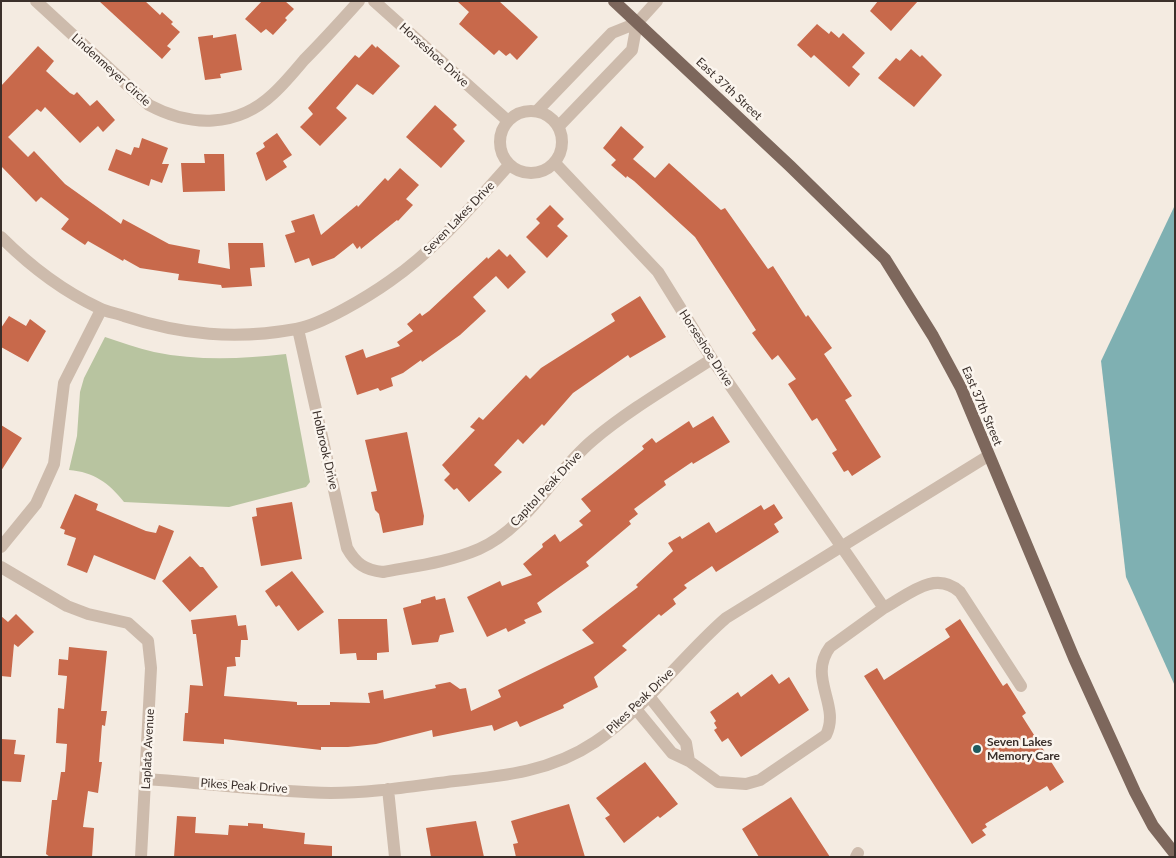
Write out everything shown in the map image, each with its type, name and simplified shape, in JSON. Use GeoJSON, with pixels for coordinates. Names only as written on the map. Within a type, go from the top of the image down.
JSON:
{"type":"FeatureCollection","features":[{"type":"Feature","properties":{"kind":"main road","name":"East 37th Street"},"geometry":{"type":"LineString","coordinates":[[614,1],[790,166],[885,259],[934,336],[961,388],[1074,658],[1135,792],[1153,826],[1171,854]]}},
{"type":"Feature","properties":{"kind":"street","name":"Lindenmeyer Circle"},"geometry":{"type":"LineString","coordinates":[[36,1],[149,105],[170,116],[209,121],[228,119],[245,112],[273,94],[359,1]]}},
{"type":"Feature","properties":{"kind":"street","name":"Horseshoe Drive"},"geometry":{"type":"LineString","coordinates":[[374,1],[508,120]]}},
{"type":"Feature","properties":{"kind":"street"},"geometry":{"type":"LineString","coordinates":[[537,111],[612,34],[637,23],[657,1]]}},
{"type":"Feature","properties":{"kind":"street"},"geometry":{"type":"LineString","coordinates":[[559,126],[632,50],[637,23]]}},
{"type":"Feature","properties":{"kind":"street"},"geometry":{"type":"LineString","coordinates":[[525,111],[537,111],[552,119],[559,126],[562,145],[555,163],[538,173],[527,173],[509,165],[500,148],[502,129],[508,120],[525,111]]}},
{"type":"Feature","properties":{"kind":"street","name":"Horseshoe Drive"},"geometry":{"type":"LineString","coordinates":[[555,163],[658,272],[712,359],[884,608]]}},
{"type":"Feature","properties":{"kind":"street","name":"Seven Lakes Drive"},"geometry":{"type":"LineString","coordinates":[[1,237],[58,285],[101,310],[158,327],[197,334],[238,335],[298,329],[340,311],[408,268],[433,247],[509,165]]}},
{"type":"Feature","properties":{"kind":"street"},"geometry":{"type":"LineString","coordinates":[[1,547],[36,504],[54,464],[64,383],[101,310]]}},
{"type":"Feature","properties":{"kind":"street","name":"Holbrook Drive"},"geometry":{"type":"LineString","coordinates":[[298,329],[347,548],[361,566]]}},
{"type":"Feature","properties":{"kind":"street","name":"Capitol Peak Drive"},"geometry":{"type":"LineString","coordinates":[[361,566],[372,571],[383,572],[460,557],[480,548],[516,522],[591,441],[712,359]]}},
{"type":"Feature","properties":{"kind":"street","name":"Pikes Peak Drive"},"geometry":{"type":"LineString","coordinates":[[146,779],[331,792],[388,789],[504,776],[548,766],[572,756],[596,741],[635,708],[699,641],[726,618],[988,456]]}},
{"type":"Feature","properties":{"kind":"street","name":"Laplata Avenue"},"geometry":{"type":"LineString","coordinates":[[1,567],[67,606],[88,614],[128,623],[148,641],[151,668],[141,857]]}},
{"type":"Feature","properties":{"kind":"street"},"geometry":{"type":"LineString","coordinates":[[635,708],[672,754],[689,761],[718,782],[746,784],[769,775],[820,740],[830,727],[831,717],[822,676],[824,655],[830,647],[884,608],[930,583],[939,581],[953,586],[960,592],[1021,686]]}},
{"type":"Feature","properties":{"kind":"street"},"geometry":{"type":"LineString","coordinates":[[648,695],[686,743],[689,761]]}},
{"type":"Feature","properties":{"kind":"street"},"geometry":{"type":"LineString","coordinates":[[388,789],[395,857]]}},
{"type":"Feature","properties":{"kind":"green space"},"geometry":{"type":"Polygon","coordinates":[[[105,337],[154,352],[187,357],[236,358],[286,354],[310,482],[306,487],[229,507],[124,502],[107,484],[86,473],[69,470],[77,436],[80,392],[84,378],[105,337]]]}},
{"type":"Feature","properties":{"kind":"water"},"geometry":{"type":"Polygon","coordinates":[[[1175,205],[1175,686],[1126,577],[1101,361],[1175,205]]]}},
{"type":"Feature","properties":{"kind":"building"},"geometry":{"type":"Polygon","coordinates":[[[99,1],[145,1],[160,15],[162,12],[180,32],[167,46],[171,49],[162,59],[99,1]]]}},
{"type":"Feature","properties":{"kind":"building"},"geometry":{"type":"Polygon","coordinates":[[[262,1],[285,1],[294,9],[273,35],[266,29],[261,33],[245,19],[262,1]]]}},
{"type":"Feature","properties":{"kind":"building"},"geometry":{"type":"Polygon","coordinates":[[[457,1],[499,1],[538,37],[517,60],[510,53],[506,56],[499,50],[494,55],[459,24],[469,12],[457,1]]]}},
{"type":"Feature","properties":{"kind":"building"},"geometry":{"type":"Polygon","coordinates":[[[878,1],[918,1],[891,31],[870,11],[878,1]]]}},
{"type":"Feature","properties":{"kind":"building"},"geometry":{"type":"Polygon","coordinates":[[[817,24],[829,34],[831,31],[839,38],[843,33],[865,53],[852,67],[860,74],[849,87],[814,55],[811,58],[797,45],[817,24]]]}},
{"type":"Feature","properties":{"kind":"building"},"geometry":{"type":"Polygon","coordinates":[[[236,34],[242,70],[220,74],[221,78],[205,80],[198,37],[213,35],[213,38],[236,34]]]}},
{"type":"Feature","properties":{"kind":"building"},"geometry":{"type":"Polygon","coordinates":[[[372,44],[376,48],[377,46],[400,66],[373,95],[357,84],[336,108],[347,118],[320,146],[300,127],[313,114],[308,108],[355,55],[359,58],[372,44]]]}},
{"type":"Feature","properties":{"kind":"building"},"geometry":{"type":"Polygon","coordinates":[[[38,46],[54,61],[46,71],[70,93],[74,95],[77,92],[90,106],[97,100],[115,120],[103,132],[98,126],[80,143],[45,107],[41,112],[37,109],[8,137],[28,157],[34,151],[65,184],[121,224],[123,219],[169,244],[200,250],[198,263],[230,269],[228,243],[263,243],[265,267],[250,268],[252,286],[222,288],[221,285],[178,280],[179,274],[140,268],[124,259],[123,261],[88,241],[85,245],[61,229],[69,219],[41,197],[36,202],[1,166],[1,86],[38,46]]]}},
{"type":"Feature","properties":{"kind":"building"},"geometry":{"type":"Polygon","coordinates":[[[911,49],[920,57],[922,55],[942,75],[914,107],[878,78],[896,58],[900,61],[911,49]]]}},
{"type":"Feature","properties":{"kind":"building"},"geometry":{"type":"Polygon","coordinates":[[[435,105],[457,125],[453,129],[465,141],[441,168],[406,137],[435,105]]]}},
{"type":"Feature","properties":{"kind":"building"},"geometry":{"type":"Polygon","coordinates":[[[621,126],[644,147],[633,159],[655,178],[669,163],[721,210],[725,208],[768,269],[773,266],[806,317],[808,315],[832,348],[824,354],[852,396],[845,400],[881,457],[852,476],[848,470],[844,472],[832,453],[837,450],[817,418],[812,421],[788,384],[796,379],[778,355],[772,360],[752,333],[756,330],[695,237],[634,181],[627,176],[626,178],[611,165],[616,160],[603,148],[621,126]]]}},
{"type":"Feature","properties":{"kind":"building"},"geometry":{"type":"Polygon","coordinates":[[[277,133],[292,155],[283,161],[287,167],[266,181],[256,153],[265,147],[263,143],[277,133]]]}},
{"type":"Feature","properties":{"kind":"building"},"geometry":{"type":"Polygon","coordinates":[[[142,138],[168,148],[162,164],[169,164],[162,183],[151,179],[149,186],[108,170],[116,149],[131,155],[134,147],[139,148],[142,138]]]}},
{"type":"Feature","properties":{"kind":"building"},"geometry":{"type":"Polygon","coordinates":[[[204,154],[224,154],[225,191],[183,192],[181,163],[205,163],[204,154]]]}},
{"type":"Feature","properties":{"kind":"building"},"geometry":{"type":"Polygon","coordinates":[[[400,168],[419,185],[406,199],[413,205],[398,221],[361,249],[360,246],[357,249],[353,243],[334,258],[312,266],[309,258],[295,263],[285,235],[295,232],[291,221],[314,214],[321,235],[357,205],[358,207],[385,178],[388,181],[400,168]]]}},
{"type":"Feature","properties":{"kind":"building"},"geometry":{"type":"Polygon","coordinates":[[[550,205],[564,219],[557,226],[568,236],[547,258],[526,237],[540,223],[536,219],[550,205]]]}},
{"type":"Feature","properties":{"kind":"building"},"geometry":{"type":"Polygon","coordinates":[[[499,249],[507,257],[510,254],[526,272],[508,289],[496,276],[473,297],[486,311],[460,335],[422,362],[421,360],[403,373],[391,378],[393,386],[380,391],[378,388],[357,395],[345,356],[363,349],[366,358],[400,346],[397,342],[413,331],[407,324],[420,313],[422,316],[429,311],[487,257],[488,259],[499,249]]]}},
{"type":"Feature","properties":{"kind":"building"},"geometry":{"type":"Polygon","coordinates":[[[640,296],[666,337],[630,358],[628,355],[573,393],[544,426],[542,424],[523,444],[518,439],[494,465],[502,472],[469,502],[457,488],[454,490],[444,480],[450,474],[442,465],[475,430],[470,427],[479,417],[483,420],[526,375],[530,379],[541,368],[615,321],[611,314],[640,296]]]}},
{"type":"Feature","properties":{"kind":"building"},"geometry":{"type":"Polygon","coordinates":[[[9,316],[26,326],[30,319],[46,331],[28,362],[1,347],[1,328],[9,316]]]}},
{"type":"Feature","properties":{"kind":"building"},"geometry":{"type":"Polygon","coordinates":[[[713,416],[730,442],[693,464],[692,462],[664,481],[666,485],[634,509],[638,514],[629,521],[631,524],[586,562],[589,566],[537,603],[542,612],[524,620],[526,623],[508,632],[506,628],[487,637],[467,597],[500,581],[502,586],[532,575],[523,564],[543,547],[542,544],[555,534],[560,542],[583,525],[579,521],[591,511],[581,499],[644,449],[642,446],[652,438],[656,443],[689,421],[693,428],[713,416]]]}},
{"type":"Feature","properties":{"kind":"building"},"geometry":{"type":"Polygon","coordinates":[[[1,425],[22,438],[1,471],[1,425]]]}},
{"type":"Feature","properties":{"kind":"building"},"geometry":{"type":"Polygon","coordinates":[[[407,432],[424,516],[423,525],[383,533],[371,492],[377,491],[365,440],[407,432]]]}},
{"type":"Feature","properties":{"kind":"building"},"geometry":{"type":"Polygon","coordinates":[[[75,494],[98,504],[96,510],[146,531],[156,533],[159,525],[174,531],[155,580],[94,555],[87,573],[67,565],[76,538],[64,534],[65,530],[60,528],[75,494]]]}},
{"type":"Feature","properties":{"kind":"building"},"geometry":{"type":"Polygon","coordinates":[[[292,502],[302,559],[261,566],[252,517],[257,516],[256,508],[292,502]]]}},
{"type":"Feature","properties":{"kind":"building"},"geometry":{"type":"Polygon","coordinates":[[[774,504],[783,518],[774,524],[779,532],[716,572],[712,566],[684,585],[687,588],[673,599],[676,604],[661,616],[659,614],[622,646],[627,650],[594,677],[598,687],[563,705],[564,708],[520,727],[517,721],[494,731],[492,725],[433,737],[432,730],[376,744],[321,747],[321,750],[224,739],[224,744],[183,741],[190,685],[203,686],[196,634],[193,634],[191,620],[236,615],[238,626],[246,625],[248,640],[241,640],[240,657],[235,657],[236,666],[227,667],[224,696],[297,702],[297,705],[330,705],[330,702],[370,703],[368,693],[383,690],[384,699],[436,688],[435,685],[450,682],[460,689],[466,688],[471,711],[501,697],[498,690],[594,643],[582,630],[638,587],[636,585],[673,551],[668,543],[680,536],[682,539],[709,522],[716,533],[761,505],[764,510],[774,504]]]}},
{"type":"Feature","properties":{"kind":"building"},"geometry":{"type":"Polygon","coordinates":[[[190,556],[200,567],[203,567],[218,587],[190,612],[162,581],[190,556]]]}},
{"type":"Feature","properties":{"kind":"building"},"geometry":{"type":"Polygon","coordinates":[[[292,571],[324,612],[298,631],[279,605],[276,607],[265,591],[292,571]]]}},
{"type":"Feature","properties":{"kind":"building"},"geometry":{"type":"Polygon","coordinates":[[[435,596],[436,600],[445,598],[454,632],[440,635],[438,642],[412,645],[403,608],[421,603],[421,600],[435,596]]]}},
{"type":"Feature","properties":{"kind":"building"},"geometry":{"type":"Polygon","coordinates":[[[16,614],[34,632],[18,647],[14,644],[11,677],[1,676],[1,616],[8,622],[16,614]]]}},
{"type":"Feature","properties":{"kind":"building"},"geometry":{"type":"Polygon","coordinates":[[[338,619],[387,619],[389,652],[377,653],[377,660],[357,660],[356,653],[340,654],[338,619]]]}},
{"type":"Feature","properties":{"kind":"building","name":"Seven Lakes Memory Care"},"geometry":{"type":"Polygon","coordinates":[[[960,619],[1003,686],[1007,683],[1026,713],[1022,716],[1064,782],[1050,791],[1047,786],[985,824],[987,827],[982,830],[986,835],[972,844],[864,676],[877,668],[884,680],[950,637],[945,629],[960,619]]]}},
{"type":"Feature","properties":{"kind":"building"},"geometry":{"type":"Polygon","coordinates":[[[69,647],[107,651],[101,711],[107,711],[105,726],[102,725],[99,762],[102,762],[98,793],[88,791],[83,827],[94,828],[92,857],[50,857],[46,854],[52,800],[57,800],[61,772],[65,772],[67,744],[56,743],[58,708],[64,709],[67,676],[58,675],[59,659],[68,660],[69,647]]]}},
{"type":"Feature","properties":{"kind":"building"},"geometry":{"type":"Polygon","coordinates":[[[772,674],[779,684],[789,677],[809,710],[741,757],[728,738],[722,742],[714,730],[717,728],[714,723],[716,721],[710,712],[738,692],[741,697],[772,674]]]}},
{"type":"Feature","properties":{"kind":"building"},"geometry":{"type":"Polygon","coordinates":[[[1,739],[16,740],[14,754],[25,755],[21,782],[1,781],[1,739]]]}},
{"type":"Feature","properties":{"kind":"building"},"geometry":{"type":"Polygon","coordinates":[[[645,762],[678,804],[660,818],[658,816],[624,843],[605,818],[610,815],[596,798],[645,762]]]}},
{"type":"Feature","properties":{"kind":"building"},"geometry":{"type":"Polygon","coordinates":[[[791,797],[830,857],[759,857],[742,829],[791,797]]]}},
{"type":"Feature","properties":{"kind":"building"},"geometry":{"type":"Polygon","coordinates":[[[569,804],[585,857],[516,857],[513,844],[518,843],[511,821],[569,804]]]}},
{"type":"Feature","properties":{"kind":"building"},"geometry":{"type":"Polygon","coordinates":[[[177,816],[196,817],[195,833],[228,835],[229,825],[248,826],[248,823],[263,824],[263,828],[305,833],[304,844],[332,846],[332,857],[174,857],[177,816]]]}},
{"type":"Feature","properties":{"kind":"building"},"geometry":{"type":"Polygon","coordinates":[[[476,821],[484,857],[431,857],[426,828],[476,821]]]}},
{"type":"Feature","properties":{"kind":"place","name":"Seven Lakes Memory Care"},"geometry":{"type":"Point","coordinates":[977,749]}}]}
